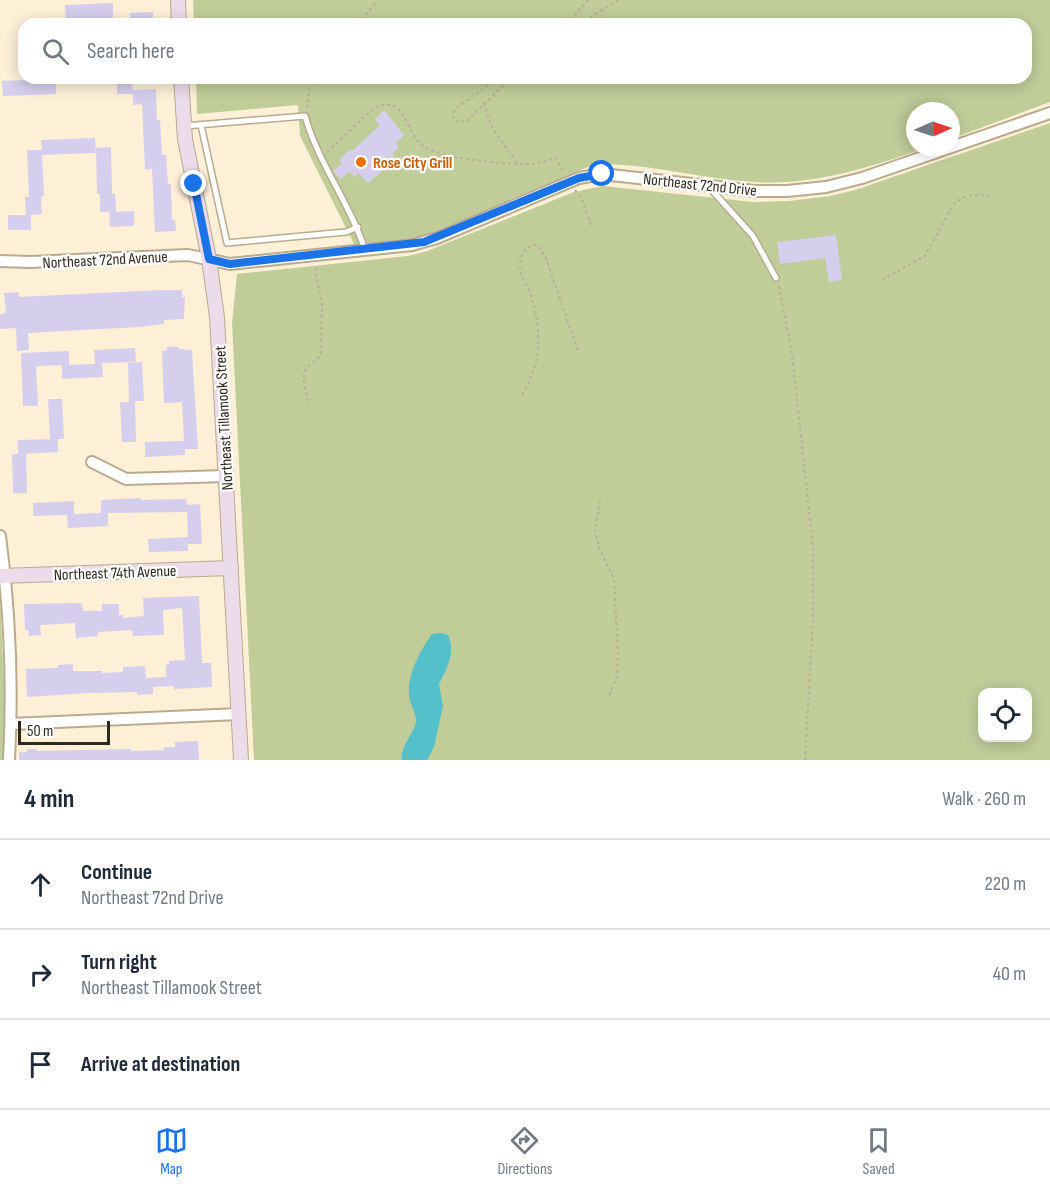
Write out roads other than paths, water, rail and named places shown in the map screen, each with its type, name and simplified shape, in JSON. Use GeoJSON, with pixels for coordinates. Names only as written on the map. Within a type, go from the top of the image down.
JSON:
{"type":"FeatureCollection","features":[{"type":"Feature","properties":{"kind":"street"},"geometry":{"type":"LineString","coordinates":[[178,0],[179,18]]}},
{"type":"Feature","properties":{"kind":"street","name":"Northeast Tillamook Street"},"geometry":{"type":"LineString","coordinates":[[181,84],[183,126],[209,259],[217,317],[241,760]]}},
{"type":"Feature","properties":{"kind":"street","name":"Northeast 72nd Drive"},"geometry":{"type":"LineString","coordinates":[[209,259],[230,264],[412,245],[437,238],[568,182],[602,174],[755,191],[787,191],[843,183],[1050,113]]}},
{"type":"Feature","properties":{"kind":"street","name":"Northeast 72nd Avenue"},"geometry":{"type":"LineString","coordinates":[[0,261],[31,262],[188,255],[209,259]]}},
{"type":"Feature","properties":{"kind":"street"},"geometry":{"type":"LineString","coordinates":[[92,462],[126,479],[226,476]]}},
{"type":"Feature","properties":{"kind":"street"},"geometry":{"type":"LineString","coordinates":[[0,536],[11,684],[9,760]]}},
{"type":"Feature","properties":{"kind":"street","name":"Northeast 74th Avenue"},"geometry":{"type":"LineString","coordinates":[[3,576],[231,568]]}},
{"type":"Feature","properties":{"kind":"street"},"geometry":{"type":"LineString","coordinates":[[11,724],[239,714]]}},
{"type":"Feature","properties":{"kind":"lane"},"geometry":{"type":"LineString","coordinates":[[183,126],[305,116],[311,139],[358,226],[365,250]]}},
{"type":"Feature","properties":{"kind":"lane"},"geometry":{"type":"LineString","coordinates":[[201,125],[227,243],[346,232],[358,226]]}},
{"type":"Feature","properties":{"kind":"lane"},"geometry":{"type":"LineString","coordinates":[[708,186],[753,236],[776,278]]}},
{"type":"Feature","properties":{"kind":"water"},"geometry":{"type":"Polygon","coordinates":[[[432,634],[448,635],[451,654],[439,684],[443,706],[434,747],[427,760],[402,760],[403,750],[416,721],[409,694],[412,671],[432,634]]]}},
{"type":"Feature","properties":{"kind":"place","name":"Rose City Grill"},"geometry":{"type":"Point","coordinates":[361,162]}}]}
